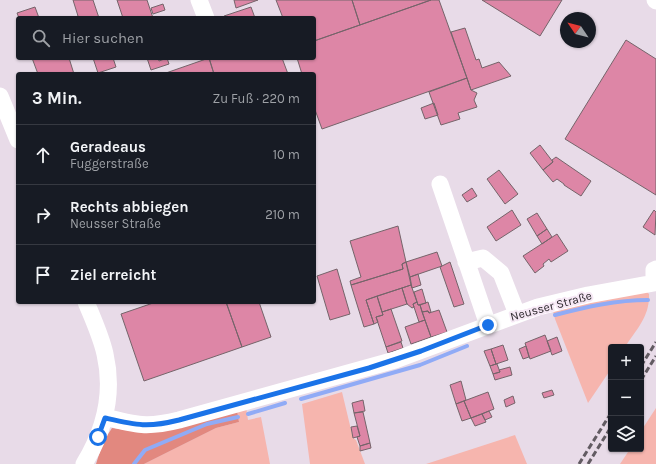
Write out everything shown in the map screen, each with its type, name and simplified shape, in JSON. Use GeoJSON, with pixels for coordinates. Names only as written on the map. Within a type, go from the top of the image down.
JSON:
{"type":"FeatureCollection","features":[{"type":"Feature","properties":{"kind":"street"},"geometry":{"type":"LineString","coordinates":[[199,0],[205,16]]}},
{"type":"Feature","properties":{"kind":"street"},"geometry":{"type":"LineString","coordinates":[[0,96],[16,135]]}},
{"type":"Feature","properties":{"kind":"street"},"geometry":{"type":"LineString","coordinates":[[440,184],[488,325]]}},
{"type":"Feature","properties":{"kind":"street"},"geometry":{"type":"LineString","coordinates":[[466,262],[483,258],[501,272],[517,314]]}},
{"type":"Feature","properties":{"kind":"street","name":"Neusser Straße"},"geometry":{"type":"LineString","coordinates":[[105,418],[140,426],[151,426],[179,420],[382,364],[439,345],[517,314],[655,276]]}},
{"type":"Feature","properties":{"kind":"street"},"geometry":{"type":"LineString","coordinates":[[84,464],[94,446],[105,418],[108,385],[106,360],[99,334],[87,304]]}},
{"type":"Feature","properties":{"kind":"shaded area"},"geometry":{"type":"Polygon","coordinates":[[[645,290],[649,294],[649,302],[645,316],[627,344],[608,344],[608,373],[588,403],[555,319],[553,310],[645,290]]]}},
{"type":"Feature","properties":{"kind":"shaded area"},"geometry":{"type":"Polygon","coordinates":[[[342,392],[353,438],[356,440],[365,464],[310,464],[302,404],[342,392]]]}},
{"type":"Feature","properties":{"kind":"shaded area"},"geometry":{"type":"Polygon","coordinates":[[[246,407],[248,420],[261,417],[270,464],[144,464],[216,428],[239,422],[237,410],[246,407]]]}},
{"type":"Feature","properties":{"kind":"shaded area"},"geometry":{"type":"Polygon","coordinates":[[[656,408],[656,464],[620,464],[628,452],[644,452],[644,426],[656,408]]]}},
{"type":"Feature","properties":{"kind":"shaded area"},"geometry":{"type":"Polygon","coordinates":[[[237,410],[239,422],[216,428],[144,464],[96,464],[103,442],[112,428],[149,433],[237,410]]]}},
{"type":"Feature","properties":{"kind":"shaded area"},"geometry":{"type":"Polygon","coordinates":[[[515,435],[527,464],[426,464],[515,435]]]}},
{"type":"Feature","properties":{"kind":"building"},"geometry":{"type":"Polygon","coordinates":[[[73,0],[93,0],[98,16],[78,16],[73,0]]]}},
{"type":"Feature","properties":{"kind":"building"},"geometry":{"type":"Polygon","coordinates":[[[117,0],[147,0],[152,16],[122,16],[117,0]]]}},
{"type":"Feature","properties":{"kind":"building"},"geometry":{"type":"Polygon","coordinates":[[[234,0],[258,0],[236,8],[234,0]]]}},
{"type":"Feature","properties":{"kind":"building"},"geometry":{"type":"Polygon","coordinates":[[[276,0],[352,0],[360,25],[316,40],[316,16],[282,16],[276,0]]]}},
{"type":"Feature","properties":{"kind":"building"},"geometry":{"type":"Polygon","coordinates":[[[352,0],[431,0],[360,25],[352,0]]]}},
{"type":"Feature","properties":{"kind":"building"},"geometry":{"type":"Polygon","coordinates":[[[431,0],[439,0],[467,78],[322,129],[316,112],[316,72],[301,72],[298,60],[316,60],[316,40],[431,0]]]}},
{"type":"Feature","properties":{"kind":"building"},"geometry":{"type":"Polygon","coordinates":[[[482,0],[562,0],[540,36],[482,0]]]}},
{"type":"Feature","properties":{"kind":"building"},"geometry":{"type":"Polygon","coordinates":[[[163,4],[165,10],[153,14],[151,8],[163,4]]]}},
{"type":"Feature","properties":{"kind":"building"},"geometry":{"type":"Polygon","coordinates":[[[35,7],[38,16],[18,16],[17,13],[35,7]]]}},
{"type":"Feature","properties":{"kind":"building"},"geometry":{"type":"Polygon","coordinates":[[[251,7],[254,16],[224,16],[251,7]]]}},
{"type":"Feature","properties":{"kind":"building"},"geometry":{"type":"Polygon","coordinates":[[[465,28],[476,60],[479,59],[482,68],[499,62],[511,76],[471,90],[451,32],[465,28]]]}},
{"type":"Feature","properties":{"kind":"building"},"geometry":{"type":"Polygon","coordinates":[[[626,40],[656,59],[656,195],[565,139],[626,40]]]}},
{"type":"Feature","properties":{"kind":"building"},"geometry":{"type":"Polygon","coordinates":[[[33,60],[70,60],[73,72],[37,72],[33,60]]]}},
{"type":"Feature","properties":{"kind":"building"},"geometry":{"type":"Polygon","coordinates":[[[94,60],[114,60],[116,67],[98,72],[94,60]]]}},
{"type":"Feature","properties":{"kind":"building"},"geometry":{"type":"Polygon","coordinates":[[[148,60],[168,60],[169,64],[151,70],[148,60]]]}},
{"type":"Feature","properties":{"kind":"building"},"geometry":{"type":"Polygon","coordinates":[[[203,60],[210,60],[213,72],[169,72],[203,60]]]}},
{"type":"Feature","properties":{"kind":"building"},"geometry":{"type":"Polygon","coordinates":[[[210,60],[283,60],[287,72],[213,72],[210,60]]]}},
{"type":"Feature","properties":{"kind":"building"},"geometry":{"type":"Polygon","coordinates":[[[467,78],[471,90],[477,93],[474,100],[477,107],[458,113],[460,119],[441,125],[429,92],[467,78]]]}},
{"type":"Feature","properties":{"kind":"building"},"geometry":{"type":"Polygon","coordinates":[[[434,103],[438,115],[425,119],[421,108],[434,103]]]}},
{"type":"Feature","properties":{"kind":"building"},"geometry":{"type":"Polygon","coordinates":[[[540,145],[553,162],[543,170],[530,153],[540,145]]]}},
{"type":"Feature","properties":{"kind":"building"},"geometry":{"type":"Polygon","coordinates":[[[556,157],[591,181],[581,196],[557,179],[553,182],[543,170],[553,162],[552,160],[556,157]]]}},
{"type":"Feature","properties":{"kind":"building"},"geometry":{"type":"Polygon","coordinates":[[[499,170],[518,194],[505,204],[487,179],[499,170]]]}},
{"type":"Feature","properties":{"kind":"building"},"geometry":{"type":"Polygon","coordinates":[[[472,188],[477,196],[467,202],[462,195],[472,188]]]}},
{"type":"Feature","properties":{"kind":"building"},"geometry":{"type":"Polygon","coordinates":[[[512,210],[521,225],[496,241],[487,227],[512,210]]]}},
{"type":"Feature","properties":{"kind":"building"},"geometry":{"type":"Polygon","coordinates":[[[654,210],[656,212],[655,235],[643,227],[654,210]]]}},
{"type":"Feature","properties":{"kind":"building"},"geometry":{"type":"Polygon","coordinates":[[[537,213],[547,229],[537,236],[527,219],[537,213]]]}},
{"type":"Feature","properties":{"kind":"building"},"geometry":{"type":"Polygon","coordinates":[[[398,226],[406,262],[402,264],[403,269],[351,285],[350,281],[361,277],[350,241],[398,226]]]}},
{"type":"Feature","properties":{"kind":"building"},"geometry":{"type":"Polygon","coordinates":[[[547,229],[552,237],[542,244],[537,236],[547,229]]]}},
{"type":"Feature","properties":{"kind":"building"},"geometry":{"type":"Polygon","coordinates":[[[557,234],[568,251],[551,262],[549,259],[543,264],[544,266],[535,273],[523,256],[557,234]]]}},
{"type":"Feature","properties":{"kind":"building"},"geometry":{"type":"Polygon","coordinates":[[[437,252],[442,266],[410,277],[406,262],[437,252]]]}},
{"type":"Feature","properties":{"kind":"building"},"geometry":{"type":"Polygon","coordinates":[[[406,262],[411,285],[366,300],[374,324],[364,327],[351,285],[403,269],[402,264],[406,262]]]}},
{"type":"Feature","properties":{"kind":"building"},"geometry":{"type":"Polygon","coordinates":[[[450,262],[464,304],[454,307],[440,267],[450,262]]]}},
{"type":"Feature","properties":{"kind":"building"},"geometry":{"type":"Polygon","coordinates":[[[337,269],[350,314],[330,320],[317,276],[337,269]]]}},
{"type":"Feature","properties":{"kind":"building"},"geometry":{"type":"Polygon","coordinates":[[[418,274],[421,285],[412,288],[410,277],[418,274]]]}},
{"type":"Feature","properties":{"kind":"building"},"geometry":{"type":"Polygon","coordinates":[[[411,285],[417,302],[413,304],[414,307],[412,308],[407,304],[402,288],[411,285]]]}},
{"type":"Feature","properties":{"kind":"building"},"geometry":{"type":"Polygon","coordinates":[[[402,288],[407,304],[382,312],[377,296],[402,288]]]}},
{"type":"Feature","properties":{"kind":"building"},"geometry":{"type":"Polygon","coordinates":[[[422,289],[426,303],[418,305],[414,292],[422,289]]]}},
{"type":"Feature","properties":{"kind":"building"},"geometry":{"type":"Polygon","coordinates":[[[377,296],[383,315],[376,317],[378,322],[374,324],[366,300],[377,296]]]}},
{"type":"Feature","properties":{"kind":"building"},"geometry":{"type":"Polygon","coordinates":[[[417,302],[418,305],[420,305],[425,320],[419,322],[413,304],[417,302]]]}},
{"type":"Feature","properties":{"kind":"building"},"geometry":{"type":"Polygon","coordinates":[[[428,302],[431,312],[422,312],[420,305],[428,302]]]}},
{"type":"Feature","properties":{"kind":"building"},"geometry":{"type":"Polygon","coordinates":[[[150,304],[227,304],[242,347],[144,381],[121,314],[150,304]]]}},
{"type":"Feature","properties":{"kind":"building"},"geometry":{"type":"Polygon","coordinates":[[[227,304],[260,304],[271,337],[242,347],[227,304]]]}},
{"type":"Feature","properties":{"kind":"building"},"geometry":{"type":"Polygon","coordinates":[[[391,309],[402,341],[386,347],[376,317],[383,315],[382,312],[391,309]]]}},
{"type":"Feature","properties":{"kind":"building"},"geometry":{"type":"Polygon","coordinates":[[[439,310],[447,332],[431,337],[422,312],[428,311],[429,313],[439,310]]]}},
{"type":"Feature","properties":{"kind":"building"},"geometry":{"type":"Polygon","coordinates":[[[425,320],[431,337],[411,344],[405,327],[425,320]]]}},
{"type":"Feature","properties":{"kind":"building"},"geometry":{"type":"Polygon","coordinates":[[[545,335],[551,351],[530,359],[525,343],[545,335]]]}},
{"type":"Feature","properties":{"kind":"building"},"geometry":{"type":"Polygon","coordinates":[[[557,337],[562,351],[552,355],[547,341],[557,337]]]}},
{"type":"Feature","properties":{"kind":"building"},"geometry":{"type":"Polygon","coordinates":[[[401,342],[403,348],[388,353],[386,347],[401,342]]]}},
{"type":"Feature","properties":{"kind":"building"},"geometry":{"type":"Polygon","coordinates":[[[503,345],[508,360],[496,364],[491,349],[503,345]]]}},
{"type":"Feature","properties":{"kind":"building"},"geometry":{"type":"Polygon","coordinates":[[[526,346],[529,357],[523,359],[519,349],[526,346]]]}},
{"type":"Feature","properties":{"kind":"building"},"geometry":{"type":"Polygon","coordinates":[[[491,349],[496,364],[490,366],[484,351],[491,349]]]}},
{"type":"Feature","properties":{"kind":"building"},"geometry":{"type":"Polygon","coordinates":[[[497,364],[500,372],[493,374],[490,366],[497,364]]]}},
{"type":"Feature","properties":{"kind":"building"},"geometry":{"type":"Polygon","coordinates":[[[510,367],[512,375],[495,380],[493,374],[500,372],[499,370],[510,367]]]}},
{"type":"Feature","properties":{"kind":"building"},"geometry":{"type":"Polygon","coordinates":[[[461,381],[466,400],[456,404],[450,385],[461,381]]]}},
{"type":"Feature","properties":{"kind":"building"},"geometry":{"type":"Polygon","coordinates":[[[552,390],[554,395],[544,398],[542,393],[552,390]]]}},
{"type":"Feature","properties":{"kind":"building"},"geometry":{"type":"Polygon","coordinates":[[[488,392],[494,409],[471,418],[464,401],[488,392]]]}},
{"type":"Feature","properties":{"kind":"building"},"geometry":{"type":"Polygon","coordinates":[[[513,396],[515,403],[506,407],[504,400],[513,396]]]}},
{"type":"Feature","properties":{"kind":"building"},"geometry":{"type":"Polygon","coordinates":[[[363,400],[365,411],[354,413],[352,403],[363,400]]]}},
{"type":"Feature","properties":{"kind":"building"},"geometry":{"type":"Polygon","coordinates":[[[464,401],[471,418],[462,421],[456,404],[464,401]]]}},
{"type":"Feature","properties":{"kind":"building"},"geometry":{"type":"Polygon","coordinates":[[[489,411],[492,417],[485,420],[482,414],[489,411]]]}},
{"type":"Feature","properties":{"kind":"building"},"geometry":{"type":"Polygon","coordinates":[[[363,412],[370,443],[360,446],[357,437],[360,436],[354,413],[363,412]]]}},
{"type":"Feature","properties":{"kind":"building"},"geometry":{"type":"Polygon","coordinates":[[[482,414],[486,422],[475,426],[471,418],[482,414]]]}},
{"type":"Feature","properties":{"kind":"building"},"geometry":{"type":"Polygon","coordinates":[[[357,426],[360,436],[353,438],[351,427],[357,426]]]}},
{"type":"Feature","properties":{"kind":"building"},"geometry":{"type":"Polygon","coordinates":[[[370,443],[371,448],[360,451],[360,446],[370,443]]]}},
{"type":"Feature","properties":{"kind":"waterway"},"geometry":{"type":"LineString","coordinates":[[555,315],[601,304],[648,300]]}},
{"type":"Feature","properties":{"kind":"waterway"},"geometry":{"type":"LineString","coordinates":[[301,399],[420,365],[467,346]]}},
{"type":"Feature","properties":{"kind":"waterway"},"geometry":{"type":"LineString","coordinates":[[248,414],[285,403]]}},
{"type":"Feature","properties":{"kind":"waterway"},"geometry":{"type":"LineString","coordinates":[[134,464],[145,450],[207,424],[238,417]]}},
{"type":"Feature","properties":{"kind":"railway"},"geometry":{"type":"LineString","coordinates":[[644,361],[656,342]]}},
{"type":"Feature","properties":{"kind":"railway"},"geometry":{"type":"LineString","coordinates":[[644,375],[656,356]]}},
{"type":"Feature","properties":{"kind":"railway"},"geometry":{"type":"LineString","coordinates":[[579,464],[609,416]]}},
{"type":"Feature","properties":{"kind":"railway"},"geometry":{"type":"LineString","coordinates":[[588,464],[608,432]]}},
{"type":"Feature","properties":{"kind":"route"},"geometry":{"type":"LineString","coordinates":[[98,437],[105,418],[140,426],[164,424],[369,368],[421,351],[488,325]]}}]}
